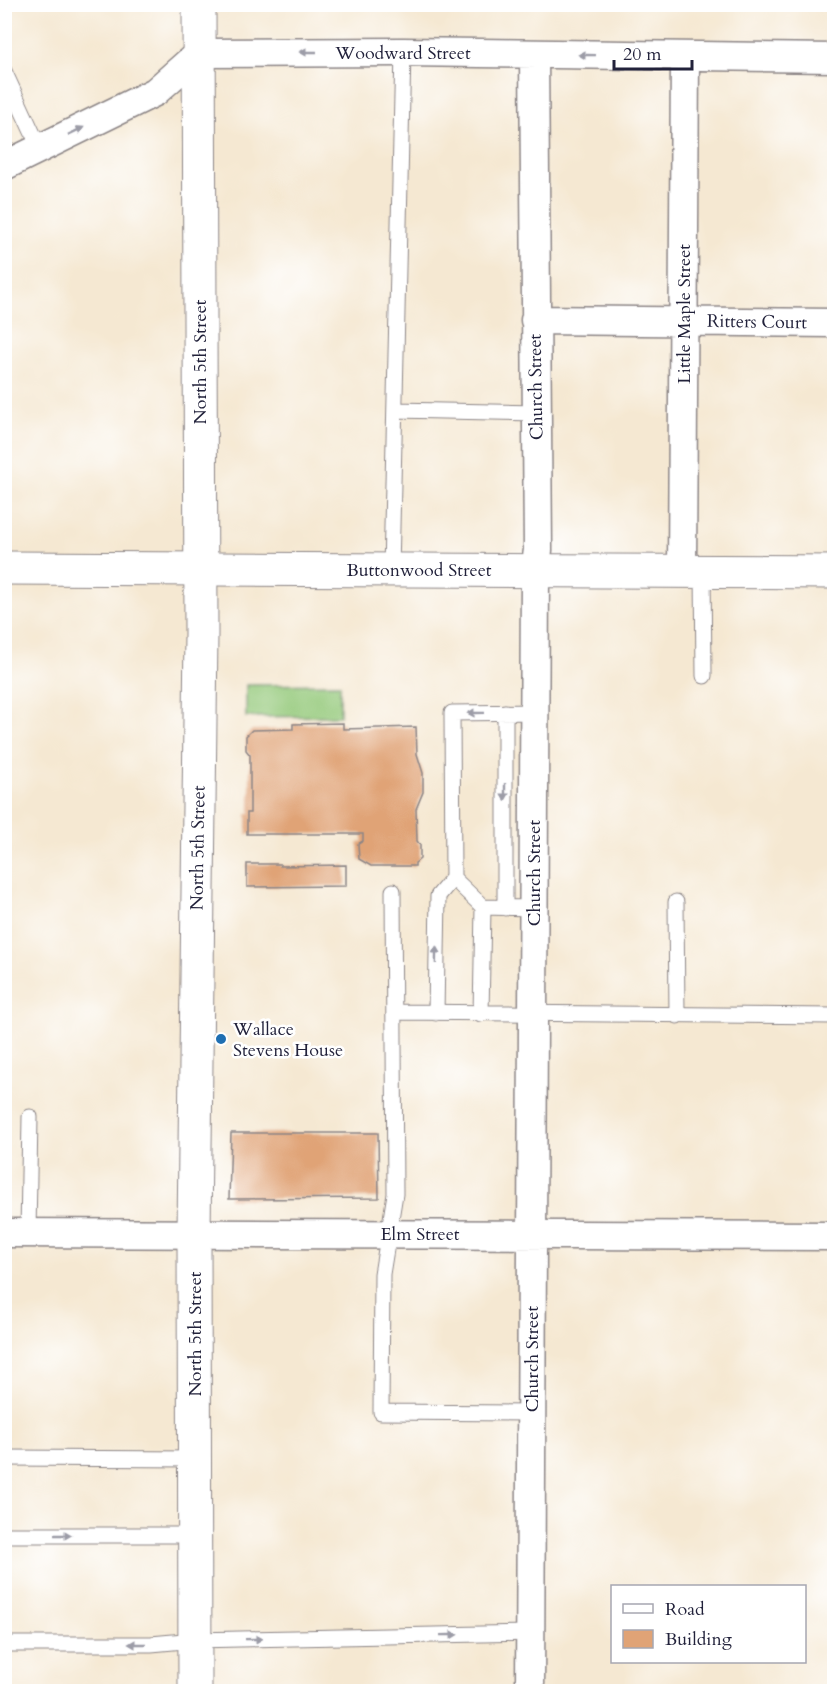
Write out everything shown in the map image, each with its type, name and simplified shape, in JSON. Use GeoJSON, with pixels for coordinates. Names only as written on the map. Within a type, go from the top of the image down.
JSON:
{"type":"FeatureCollection","features":[{"type":"Feature","properties":{"kind":"main road"},"geometry":{"type":"LineString","coordinates":[[174,4],[199,53]]}},
{"type":"Feature","properties":{"kind":"main road","name":"North 5th Street"},"geometry":{"type":"LineString","coordinates":[[195,1692],[194,1233],[200,569],[199,4]]}},
{"type":"Feature","properties":{"kind":"main road","name":"Buttonwood Street"},"geometry":{"type":"LineString","coordinates":[[4,568],[834,572]]}},
{"type":"Feature","properties":{"kind":"street","name":"Woodward Street"},"geometry":{"type":"LineString","coordinates":[[199,53],[403,52],[834,58]]}},
{"type":"Feature","properties":{"kind":"street"},"geometry":{"type":"LineString","coordinates":[[4,166],[154,92],[199,53]]}},
{"type":"Feature","properties":{"kind":"street","name":"Church Street"},"geometry":{"type":"LineString","coordinates":[[530,1692],[535,571],[538,550],[534,54]]}},
{"type":"Feature","properties":{"kind":"street","name":"Little Maple Street"},"geometry":{"type":"LineString","coordinates":[[685,56],[684,322],[693,571]]}},
{"type":"Feature","properties":{"kind":"street","name":"Ritters Court"},"geometry":{"type":"LineString","coordinates":[[535,320],[834,323]]}},
{"type":"Feature","properties":{"kind":"street","name":"Elm Street"},"geometry":{"type":"LineString","coordinates":[[16,1233],[834,1236]]}},
{"type":"Feature","properties":{"kind":"lane"},"geometry":{"type":"LineString","coordinates":[[391,570],[403,52]]}},
{"type":"Feature","properties":{"kind":"lane"},"geometry":{"type":"LineString","coordinates":[[4,71],[40,148]]}},
{"type":"Feature","properties":{"kind":"lane"},"geometry":{"type":"LineString","coordinates":[[394,410],[536,413]]}},
{"type":"Feature","properties":{"kind":"lane"},"geometry":{"type":"LineString","coordinates":[[693,571],[704,676]]}},
{"type":"Feature","properties":{"kind":"lane"},"geometry":{"type":"LineString","coordinates":[[505,712],[505,908]]}},
{"type":"Feature","properties":{"kind":"lane"},"geometry":{"type":"LineString","coordinates":[[436,1013],[438,896],[453,878],[452,713],[535,712]]}},
{"type":"Feature","properties":{"kind":"lane"},"geometry":{"type":"LineString","coordinates":[[453,878],[483,908],[534,908]]}},
{"type":"Feature","properties":{"kind":"lane"},"geometry":{"type":"LineString","coordinates":[[393,891],[395,1194],[382,1274],[381,1412],[531,1413]]}},
{"type":"Feature","properties":{"kind":"lane"},"geometry":{"type":"LineString","coordinates":[[676,902],[677,1016]]}},
{"type":"Feature","properties":{"kind":"lane"},"geometry":{"type":"LineString","coordinates":[[481,1014],[483,908]]}},
{"type":"Feature","properties":{"kind":"lane"},"geometry":{"type":"LineString","coordinates":[[394,1012],[834,1016]]}},
{"type":"Feature","properties":{"kind":"lane"},"geometry":{"type":"LineString","coordinates":[[16,1233],[30,1117]]}},
{"type":"Feature","properties":{"kind":"lane"},"geometry":{"type":"LineString","coordinates":[[4,1458],[196,1459]]}},
{"type":"Feature","properties":{"kind":"lane"},"geometry":{"type":"LineString","coordinates":[[4,1535],[196,1535]]}},
{"type":"Feature","properties":{"kind":"lane"},"geometry":{"type":"LineString","coordinates":[[4,1644],[151,1644],[195,1640],[531,1633]]}},
{"type":"Feature","properties":{"kind":"green space"},"geometry":{"type":"Polygon","coordinates":[[[340,684],[340,716],[246,717],[246,685],[340,684]]]}},
{"type":"Feature","properties":{"kind":"building"},"geometry":{"type":"Polygon","coordinates":[[[343,723],[343,729],[416,727],[417,754],[423,773],[423,792],[416,809],[420,859],[415,866],[371,866],[359,859],[358,844],[363,841],[363,834],[247,834],[247,813],[250,813],[250,755],[246,750],[246,736],[252,730],[293,729],[293,724],[343,723]]]}},
{"type":"Feature","properties":{"kind":"building"},"geometry":{"type":"Polygon","coordinates":[[[247,864],[346,865],[346,886],[247,887],[247,864]]]}},
{"type":"Feature","properties":{"kind":"building"},"geometry":{"type":"Polygon","coordinates":[[[231,1133],[378,1133],[379,1198],[229,1199],[231,1133]]]}},
{"type":"Feature","properties":{"kind":"place","name":"Wallace Stevens House"},"geometry":{"type":"Point","coordinates":[221,1039]}}]}
